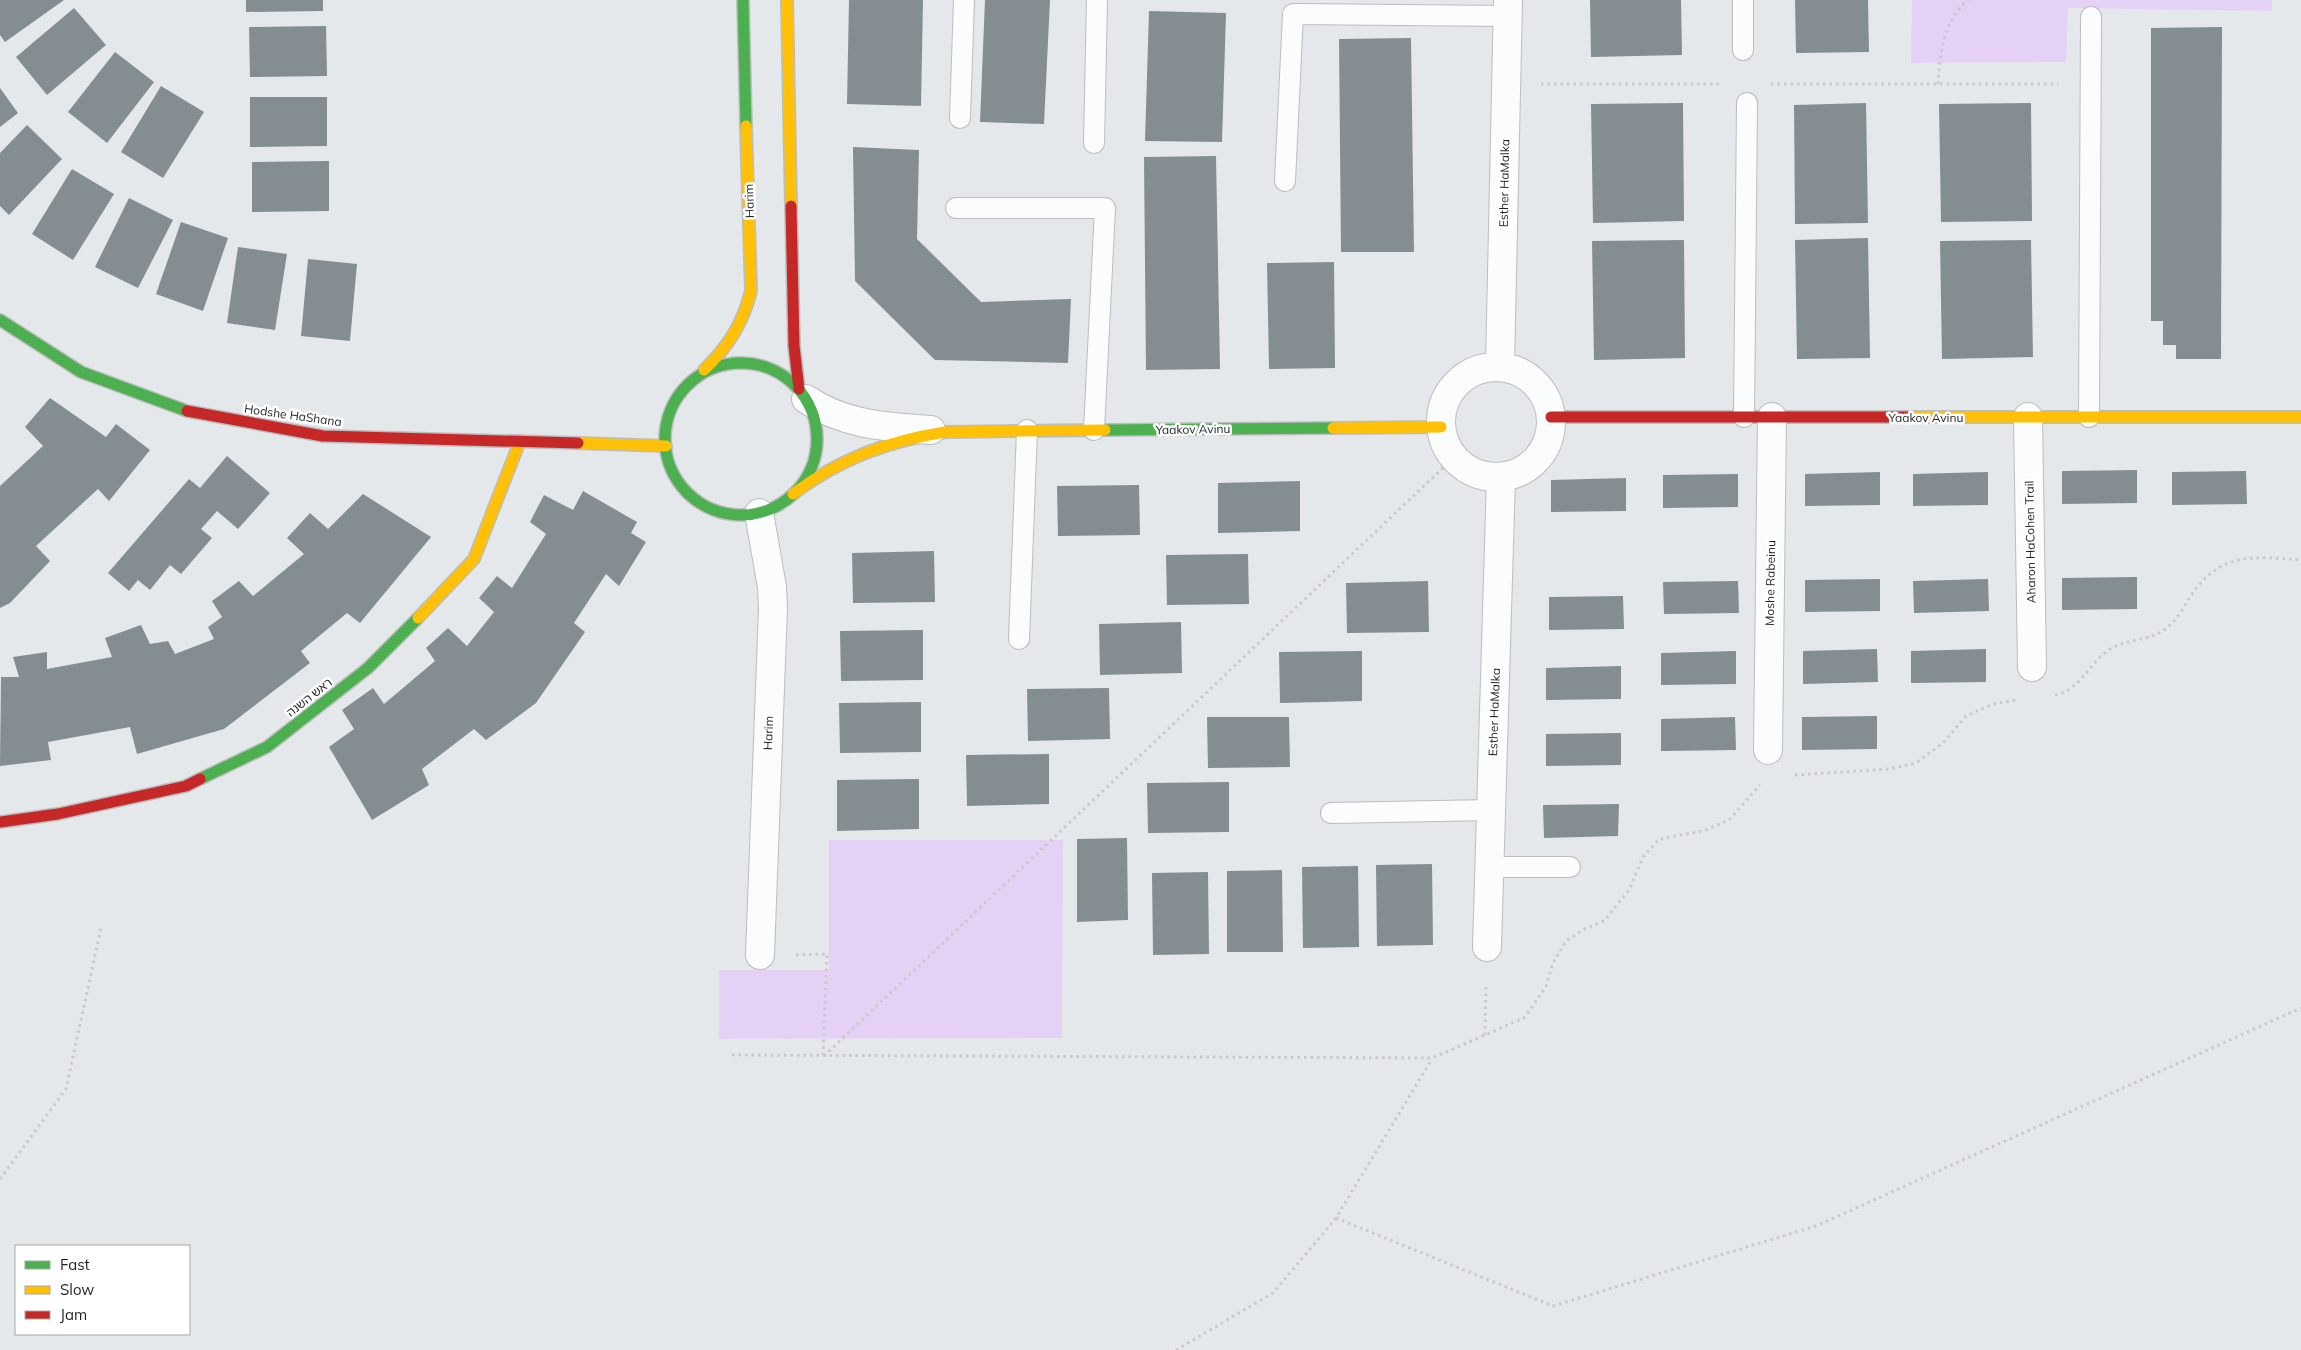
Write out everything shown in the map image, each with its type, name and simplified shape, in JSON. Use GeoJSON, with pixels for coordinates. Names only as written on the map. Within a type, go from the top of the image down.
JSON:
{"type":"FeatureCollection","features":[{"type":"Feature","properties":{"kind":"street","name":"Harim"},"geometry":{"type":"LineString","coordinates":[[692,381],[718,357],[735,336],[745,316],[751,291],[743,0]]}},
{"type":"Feature","properties":{"kind":"street"},"geometry":{"type":"LineString","coordinates":[[788,0],[794,346],[803,394]]}},
{"type":"Feature","properties":{"kind":"street","name":"Esther HaMalka"},"geometry":{"type":"LineString","coordinates":[[1500,366],[1507,8]]}},
{"type":"Feature","properties":{"kind":"street","name":"Hodshe HaShana"},"geometry":{"type":"LineString","coordinates":[[0,320],[81,372],[196,414],[323,436],[666,446]]}},
{"type":"Feature","properties":{"kind":"street"},"geometry":{"type":"LineString","coordinates":[[735,363],[758,364],[780,373],[803,394],[812,409],[817,432],[816,455],[807,478],[793,494],[776,506],[759,513],[730,514],[702,504],[684,489],[676,479],[668,457],[665,434],[670,411],[676,400],[692,381],[712,368],[735,363]]}},
{"type":"Feature","properties":{"kind":"street"},"geometry":{"type":"LineString","coordinates":[[1500,366],[1524,374],[1538,385],[1548,400],[1552,417],[1548,442],[1539,457],[1525,469],[1501,477],[1484,476],[1476,473],[1454,458],[1445,443],[1441,426],[1445,401],[1454,386],[1476,371],[1500,366]]}},
{"type":"Feature","properties":{"kind":"street","name":"Yaakov Avinu"},"geometry":{"type":"LineString","coordinates":[[803,394],[830,413],[858,422],[945,432]]}},
{"type":"Feature","properties":{"kind":"street","name":"Yaakov Avinu"},"geometry":{"type":"LineString","coordinates":[[1552,417],[2301,417]]}},
{"type":"Feature","properties":{"kind":"street","name":"Moshe Rabeinu"},"geometry":{"type":"LineString","coordinates":[[1768,750],[1772,417]]}},
{"type":"Feature","properties":{"kind":"street","name":"Aharon HaCohen Trail"},"geometry":{"type":"LineString","coordinates":[[2028,417],[2032,667]]}},
{"type":"Feature","properties":{"kind":"street","name":"Yaakov Avinu"},"geometry":{"type":"LineString","coordinates":[[793,494],[822,472],[864,451],[911,436],[945,432],[1441,426]]}},
{"type":"Feature","properties":{"kind":"street","name":"ראש השנה"},"geometry":{"type":"LineString","coordinates":[[0,822],[58,814],[186,786],[267,747],[368,668],[446,590],[474,559],[520,441]]}},
{"type":"Feature","properties":{"kind":"street","name":"Esther HaMalka"},"geometry":{"type":"LineString","coordinates":[[1487,947],[1501,477]]}},
{"type":"Feature","properties":{"kind":"street","name":"Harim"},"geometry":{"type":"LineString","coordinates":[[759,513],[772,587],[773,608],[760,955]]}},
{"type":"Feature","properties":{"kind":"lane"},"geometry":{"type":"LineString","coordinates":[[960,118],[964,0]]}},
{"type":"Feature","properties":{"kind":"lane"},"geometry":{"type":"LineString","coordinates":[[1094,143],[1097,0]]}},
{"type":"Feature","properties":{"kind":"lane"},"geometry":{"type":"LineString","coordinates":[[1743,0],[1743,50]]}},
{"type":"Feature","properties":{"kind":"lane"},"geometry":{"type":"LineString","coordinates":[[1284,181],[1293,14],[1507,8]]}},
{"type":"Feature","properties":{"kind":"lane"},"geometry":{"type":"LineString","coordinates":[[2089,416],[2091,17]]}},
{"type":"Feature","properties":{"kind":"lane"},"geometry":{"type":"LineString","coordinates":[[1744,417],[1747,103]]}},
{"type":"Feature","properties":{"kind":"lane"},"geometry":{"type":"LineString","coordinates":[[956,208],[1105,208],[1094,430]]}},
{"type":"Feature","properties":{"kind":"lane"},"geometry":{"type":"LineString","coordinates":[[1019,640],[1028,430]]}},
{"type":"Feature","properties":{"kind":"lane"},"geometry":{"type":"LineString","coordinates":[[1330,813],[1491,810]]}},
{"type":"Feature","properties":{"kind":"lane"},"geometry":{"type":"LineString","coordinates":[[1489,867],[1570,867]]}},
{"type":"Feature","properties":{"kind":"path"},"geometry":{"type":"LineString","coordinates":[[1938,84],[1940,53],[1947,28],[1960,7],[1968,0]]}},
{"type":"Feature","properties":{"kind":"path"},"geometry":{"type":"LineString","coordinates":[[1506,84],[1732,84]]}},
{"type":"Feature","properties":{"kind":"path"},"geometry":{"type":"LineString","coordinates":[[1761,84],[2091,84]]}},
{"type":"Feature","properties":{"kind":"path"},"geometry":{"type":"LineString","coordinates":[[760,955],[827,954],[823,1056],[1454,458]]}},
{"type":"Feature","properties":{"kind":"path"},"geometry":{"type":"LineString","coordinates":[[0,1178],[66,1090],[102,928]]}},
{"type":"Feature","properties":{"kind":"path"},"geometry":{"type":"LineString","coordinates":[[1485,1036],[1487,947]]}},
{"type":"Feature","properties":{"kind":"path"},"geometry":{"type":"LineString","coordinates":[[1336,1218],[1553,1306],[1816,1226],[2301,1008]]}},
{"type":"Feature","properties":{"kind":"path"},"geometry":{"type":"LineString","coordinates":[[1176,1350],[1273,1293],[1336,1218],[1432,1058]]}},
{"type":"Feature","properties":{"kind":"shaded area"},"geometry":{"type":"Polygon","coordinates":[[[1912,0],[2272,0],[2272,11],[2068,8],[2066,62],[1911,63],[1912,0]]]}},
{"type":"Feature","properties":{"kind":"shaded area"},"geometry":{"type":"Polygon","coordinates":[[[829,840],[1063,840],[1062,1038],[719,1039],[719,970],[829,970],[829,840]]]}},
{"type":"Feature","properties":{"kind":"building"},"geometry":{"type":"Polygon","coordinates":[[[0,0],[64,0],[5,42],[0,35],[0,0]]]}},
{"type":"Feature","properties":{"kind":"building"},"geometry":{"type":"Polygon","coordinates":[[[246,0],[323,0],[323,11],[246,12],[246,0]]]}},
{"type":"Feature","properties":{"kind":"building"},"geometry":{"type":"Polygon","coordinates":[[[849,0],[923,0],[921,106],[847,104],[849,0]]]}},
{"type":"Feature","properties":{"kind":"building"},"geometry":{"type":"Polygon","coordinates":[[[985,0],[1050,0],[1044,124],[980,122],[985,0]]]}},
{"type":"Feature","properties":{"kind":"building"},"geometry":{"type":"Polygon","coordinates":[[[1590,0],[1681,0],[1682,55],[1591,57],[1590,0]]]}},
{"type":"Feature","properties":{"kind":"building"},"geometry":{"type":"Polygon","coordinates":[[[1795,0],[1868,0],[1869,52],[1796,53],[1795,0]]]}},
{"type":"Feature","properties":{"kind":"building"},"geometry":{"type":"Polygon","coordinates":[[[74,8],[106,45],[47,95],[16,57],[74,8]]]}},
{"type":"Feature","properties":{"kind":"building"},"geometry":{"type":"Polygon","coordinates":[[[1149,11],[1226,13],[1222,142],[1145,141],[1149,11]]]}},
{"type":"Feature","properties":{"kind":"building"},"geometry":{"type":"Polygon","coordinates":[[[326,26],[327,76],[250,77],[249,27],[326,26]]]}},
{"type":"Feature","properties":{"kind":"building"},"geometry":{"type":"Polygon","coordinates":[[[2222,27],[2221,359],[2176,359],[2176,345],[2163,345],[2163,321],[2151,321],[2151,28],[2222,27]]]}},
{"type":"Feature","properties":{"kind":"building"},"geometry":{"type":"Polygon","coordinates":[[[1411,38],[1414,252],[1341,252],[1339,39],[1411,38]]]}},
{"type":"Feature","properties":{"kind":"building"},"geometry":{"type":"Polygon","coordinates":[[[115,52],[154,82],[107,143],[68,112],[115,52]]]}},
{"type":"Feature","properties":{"kind":"building"},"geometry":{"type":"Polygon","coordinates":[[[161,86],[204,112],[163,178],[121,152],[161,86]]]}},
{"type":"Feature","properties":{"kind":"building"},"geometry":{"type":"Polygon","coordinates":[[[0,88],[18,113],[0,127],[0,88]]]}},
{"type":"Feature","properties":{"kind":"building"},"geometry":{"type":"Polygon","coordinates":[[[250,97],[327,97],[327,146],[250,147],[250,97]]]}},
{"type":"Feature","properties":{"kind":"building"},"geometry":{"type":"Polygon","coordinates":[[[1683,103],[1684,221],[1593,223],[1591,104],[1683,103]]]}},
{"type":"Feature","properties":{"kind":"building"},"geometry":{"type":"Polygon","coordinates":[[[1866,103],[1868,223],[1795,224],[1794,105],[1866,103]]]}},
{"type":"Feature","properties":{"kind":"building"},"geometry":{"type":"Polygon","coordinates":[[[2031,103],[2032,221],[1941,222],[1939,104],[2031,103]]]}},
{"type":"Feature","properties":{"kind":"building"},"geometry":{"type":"Polygon","coordinates":[[[27,125],[62,159],[9,215],[0,206],[0,153],[27,125]]]}},
{"type":"Feature","properties":{"kind":"building"},"geometry":{"type":"Polygon","coordinates":[[[853,147],[919,150],[917,239],[981,302],[1071,299],[1068,363],[935,360],[855,281],[853,147]]]}},
{"type":"Feature","properties":{"kind":"building"},"geometry":{"type":"Polygon","coordinates":[[[1216,156],[1220,369],[1146,370],[1144,157],[1216,156]]]}},
{"type":"Feature","properties":{"kind":"building"},"geometry":{"type":"Polygon","coordinates":[[[329,161],[329,211],[252,212],[252,162],[329,161]]]}},
{"type":"Feature","properties":{"kind":"building"},"geometry":{"type":"Polygon","coordinates":[[[72,169],[114,194],[73,260],[32,234],[72,169]]]}},
{"type":"Feature","properties":{"kind":"building"},"geometry":{"type":"Polygon","coordinates":[[[129,198],[173,220],[138,288],[95,267],[129,198]]]}},
{"type":"Feature","properties":{"kind":"building"},"geometry":{"type":"Polygon","coordinates":[[[181,222],[228,238],[203,311],[156,294],[181,222]]]}},
{"type":"Feature","properties":{"kind":"building"},"geometry":{"type":"Polygon","coordinates":[[[1868,238],[1870,358],[1797,359],[1795,240],[1868,238]]]}},
{"type":"Feature","properties":{"kind":"building"},"geometry":{"type":"Polygon","coordinates":[[[1684,240],[1685,358],[1594,360],[1592,241],[1684,240]]]}},
{"type":"Feature","properties":{"kind":"building"},"geometry":{"type":"Polygon","coordinates":[[[2031,240],[2033,357],[1942,359],[1940,241],[2031,240]]]}},
{"type":"Feature","properties":{"kind":"building"},"geometry":{"type":"Polygon","coordinates":[[[238,247],[287,254],[275,330],[227,323],[238,247]]]}},
{"type":"Feature","properties":{"kind":"building"},"geometry":{"type":"Polygon","coordinates":[[[308,259],[357,264],[350,341],[301,336],[308,259]]]}},
{"type":"Feature","properties":{"kind":"building"},"geometry":{"type":"Polygon","coordinates":[[[1334,262],[1335,368],[1269,369],[1267,263],[1334,262]]]}},
{"type":"Feature","properties":{"kind":"building"},"geometry":{"type":"Polygon","coordinates":[[[50,398],[106,437],[116,424],[150,450],[109,501],[98,489],[36,546],[50,561],[10,603],[0,608],[0,486],[43,446],[25,427],[50,398]]]}},
{"type":"Feature","properties":{"kind":"building"},"geometry":{"type":"Polygon","coordinates":[[[227,456],[270,493],[238,529],[217,511],[201,529],[212,538],[181,574],[170,565],[150,590],[138,580],[129,591],[108,573],[189,479],[200,488],[227,456]]]}},
{"type":"Feature","properties":{"kind":"building"},"geometry":{"type":"Polygon","coordinates":[[[2137,470],[2137,503],[2062,504],[2062,471],[2137,470]]]}},
{"type":"Feature","properties":{"kind":"building"},"geometry":{"type":"Polygon","coordinates":[[[2246,471],[2247,504],[2172,505],[2172,472],[2246,471]]]}},
{"type":"Feature","properties":{"kind":"building"},"geometry":{"type":"Polygon","coordinates":[[[1880,472],[1880,505],[1805,506],[1805,474],[1880,472]]]}},
{"type":"Feature","properties":{"kind":"building"},"geometry":{"type":"Polygon","coordinates":[[[1988,472],[1988,505],[1913,506],[1913,474],[1988,472]]]}},
{"type":"Feature","properties":{"kind":"building"},"geometry":{"type":"Polygon","coordinates":[[[1738,474],[1738,507],[1663,508],[1663,475],[1738,474]]]}},
{"type":"Feature","properties":{"kind":"building"},"geometry":{"type":"Polygon","coordinates":[[[1626,478],[1626,511],[1551,512],[1551,480],[1626,478]]]}},
{"type":"Feature","properties":{"kind":"building"},"geometry":{"type":"Polygon","coordinates":[[[1300,481],[1300,531],[1218,533],[1218,483],[1300,481]]]}},
{"type":"Feature","properties":{"kind":"building"},"geometry":{"type":"Polygon","coordinates":[[[1139,485],[1140,535],[1058,536],[1057,486],[1139,485]]]}},
{"type":"Feature","properties":{"kind":"building"},"geometry":{"type":"Polygon","coordinates":[[[583,491],[637,522],[631,533],[646,542],[619,586],[606,574],[574,623],[585,632],[536,703],[486,740],[474,729],[422,769],[429,785],[372,820],[329,747],[354,729],[342,710],[373,688],[384,704],[435,661],[426,648],[448,628],[467,646],[494,612],[479,598],[497,576],[512,588],[546,534],[530,522],[544,495],[573,510],[583,491]]]}},
{"type":"Feature","properties":{"kind":"building"},"geometry":{"type":"Polygon","coordinates":[[[363,494],[431,537],[360,623],[347,613],[301,651],[310,663],[224,729],[137,754],[130,727],[48,742],[51,760],[0,766],[1,677],[19,677],[13,657],[47,652],[47,669],[112,657],[105,638],[141,625],[150,644],[168,641],[175,654],[214,639],[208,627],[222,617],[212,601],[239,581],[253,596],[304,554],[287,538],[310,513],[328,529],[363,494]]]}},
{"type":"Feature","properties":{"kind":"building"},"geometry":{"type":"Polygon","coordinates":[[[934,551],[935,602],[853,603],[852,553],[934,551]]]}},
{"type":"Feature","properties":{"kind":"building"},"geometry":{"type":"Polygon","coordinates":[[[1248,554],[1249,604],[1167,605],[1166,555],[1248,554]]]}},
{"type":"Feature","properties":{"kind":"building"},"geometry":{"type":"Polygon","coordinates":[[[2137,577],[2137,609],[2062,610],[2062,578],[2137,577]]]}},
{"type":"Feature","properties":{"kind":"building"},"geometry":{"type":"Polygon","coordinates":[[[1880,579],[1880,611],[1805,612],[1805,580],[1880,579]]]}},
{"type":"Feature","properties":{"kind":"building"},"geometry":{"type":"Polygon","coordinates":[[[1988,579],[1989,611],[1914,613],[1913,581],[1988,579]]]}},
{"type":"Feature","properties":{"kind":"building"},"geometry":{"type":"Polygon","coordinates":[[[1428,581],[1429,632],[1347,633],[1346,583],[1428,581]]]}},
{"type":"Feature","properties":{"kind":"building"},"geometry":{"type":"Polygon","coordinates":[[[1738,581],[1739,613],[1664,614],[1663,582],[1738,581]]]}},
{"type":"Feature","properties":{"kind":"building"},"geometry":{"type":"Polygon","coordinates":[[[1623,596],[1624,629],[1549,630],[1549,597],[1623,596]]]}},
{"type":"Feature","properties":{"kind":"building"},"geometry":{"type":"Polygon","coordinates":[[[1181,622],[1182,673],[1100,675],[1099,624],[1181,622]]]}},
{"type":"Feature","properties":{"kind":"building"},"geometry":{"type":"Polygon","coordinates":[[[923,630],[923,680],[841,681],[840,631],[923,630]]]}},
{"type":"Feature","properties":{"kind":"building"},"geometry":{"type":"Polygon","coordinates":[[[1877,649],[1878,682],[1803,684],[1803,651],[1877,649]]]}},
{"type":"Feature","properties":{"kind":"building"},"geometry":{"type":"Polygon","coordinates":[[[1986,649],[1986,682],[1911,683],[1911,651],[1986,649]]]}},
{"type":"Feature","properties":{"kind":"building"},"geometry":{"type":"Polygon","coordinates":[[[1362,651],[1362,701],[1280,703],[1279,652],[1362,651]]]}},
{"type":"Feature","properties":{"kind":"building"},"geometry":{"type":"Polygon","coordinates":[[[1736,651],[1736,684],[1661,685],[1661,653],[1736,651]]]}},
{"type":"Feature","properties":{"kind":"building"},"geometry":{"type":"Polygon","coordinates":[[[1621,666],[1621,699],[1546,700],[1546,668],[1621,666]]]}},
{"type":"Feature","properties":{"kind":"building"},"geometry":{"type":"Polygon","coordinates":[[[1109,688],[1110,739],[1028,741],[1027,689],[1109,688]]]}},
{"type":"Feature","properties":{"kind":"building"},"geometry":{"type":"Polygon","coordinates":[[[921,702],[921,752],[840,753],[839,703],[921,702]]]}},
{"type":"Feature","properties":{"kind":"building"},"geometry":{"type":"Polygon","coordinates":[[[1877,716],[1877,749],[1802,750],[1802,717],[1877,716]]]}},
{"type":"Feature","properties":{"kind":"building"},"geometry":{"type":"Polygon","coordinates":[[[1207,717],[1289,717],[1290,767],[1208,768],[1207,717]]]}},
{"type":"Feature","properties":{"kind":"building"},"geometry":{"type":"Polygon","coordinates":[[[1735,717],[1736,750],[1661,751],[1661,719],[1735,717]]]}},
{"type":"Feature","properties":{"kind":"building"},"geometry":{"type":"Polygon","coordinates":[[[1621,733],[1621,765],[1546,766],[1546,734],[1621,733]]]}},
{"type":"Feature","properties":{"kind":"building"},"geometry":{"type":"Polygon","coordinates":[[[1049,754],[1049,804],[967,806],[966,755],[1049,754]]]}},
{"type":"Feature","properties":{"kind":"building"},"geometry":{"type":"Polygon","coordinates":[[[919,779],[919,829],[837,831],[837,780],[919,779]]]}},
{"type":"Feature","properties":{"kind":"building"},"geometry":{"type":"Polygon","coordinates":[[[1229,782],[1229,832],[1148,833],[1147,783],[1229,782]]]}},
{"type":"Feature","properties":{"kind":"building"},"geometry":{"type":"Polygon","coordinates":[[[1619,804],[1618,836],[1544,838],[1543,805],[1619,804]]]}},
{"type":"Feature","properties":{"kind":"building"},"geometry":{"type":"Polygon","coordinates":[[[1127,838],[1128,920],[1077,922],[1077,839],[1127,838]]]}},
{"type":"Feature","properties":{"kind":"building"},"geometry":{"type":"Polygon","coordinates":[[[1432,864],[1433,945],[1377,946],[1376,865],[1432,864]]]}},
{"type":"Feature","properties":{"kind":"building"},"geometry":{"type":"Polygon","coordinates":[[[1358,866],[1359,947],[1303,948],[1302,867],[1358,866]]]}},
{"type":"Feature","properties":{"kind":"building"},"geometry":{"type":"Polygon","coordinates":[[[1282,870],[1283,952],[1227,952],[1227,871],[1282,870]]]}},
{"type":"Feature","properties":{"kind":"building"},"geometry":{"type":"Polygon","coordinates":[[[1208,872],[1209,954],[1153,955],[1152,873],[1208,872]]]}},
{"type":"Feature","properties":{"kind":"traffic: fast"},"geometry":{"type":"LineString","coordinates":[[743,0],[746,126]]}},
{"type":"Feature","properties":{"kind":"traffic: fast"},"geometry":{"type":"LineString","coordinates":[[0,320],[81,372],[187,411]]}},
{"type":"Feature","properties":{"kind":"traffic: fast"},"geometry":{"type":"LineString","coordinates":[[741,363],[756,364],[770,369],[795,385],[811,410],[816,424],[817,439],[816,454],[811,468],[795,493],[770,509],[756,514],[741,515],[726,514],[712,509],[687,493],[671,468],[666,454],[665,439],[666,424],[671,410],[687,385],[712,369],[726,364],[741,363]]}},
{"type":"Feature","properties":{"kind":"traffic: fast"},"geometry":{"type":"LineString","coordinates":[[1105,430],[1333,428]]}},
{"type":"Feature","properties":{"kind":"traffic: fast"},"geometry":{"type":"LineString","coordinates":[[200,779],[267,747],[368,668],[418,618]]}},
{"type":"Feature","properties":{"kind":"traffic: slow"},"geometry":{"type":"LineString","coordinates":[[787,0],[791,206]]}},
{"type":"Feature","properties":{"kind":"traffic: slow"},"geometry":{"type":"LineString","coordinates":[[704,370],[734,334],[744,314],[751,291],[746,126]]}},
{"type":"Feature","properties":{"kind":"traffic: slow"},"geometry":{"type":"LineString","coordinates":[[1910,417],[2301,417]]}},
{"type":"Feature","properties":{"kind":"traffic: slow"},"geometry":{"type":"LineString","coordinates":[[1333,428],[1441,427]]}},
{"type":"Feature","properties":{"kind":"traffic: slow"},"geometry":{"type":"LineString","coordinates":[[793,494],[846,461],[884,446],[924,436],[945,432],[1105,430]]}},
{"type":"Feature","properties":{"kind":"traffic: slow"},"geometry":{"type":"LineString","coordinates":[[418,618],[474,559],[520,441]]}},
{"type":"Feature","properties":{"kind":"traffic: slow"},"geometry":{"type":"LineString","coordinates":[[578,443],[666,446]]}},
{"type":"Feature","properties":{"kind":"traffic: jam"},"geometry":{"type":"LineString","coordinates":[[791,206],[794,346],[799,389]]}},
{"type":"Feature","properties":{"kind":"traffic: jam"},"geometry":{"type":"LineString","coordinates":[[187,411],[323,436],[578,443]]}},
{"type":"Feature","properties":{"kind":"traffic: jam"},"geometry":{"type":"LineString","coordinates":[[1551,417],[1910,417]]}},
{"type":"Feature","properties":{"kind":"traffic: jam"},"geometry":{"type":"LineString","coordinates":[[0,822],[58,814],[186,786],[200,779]]}}]}
